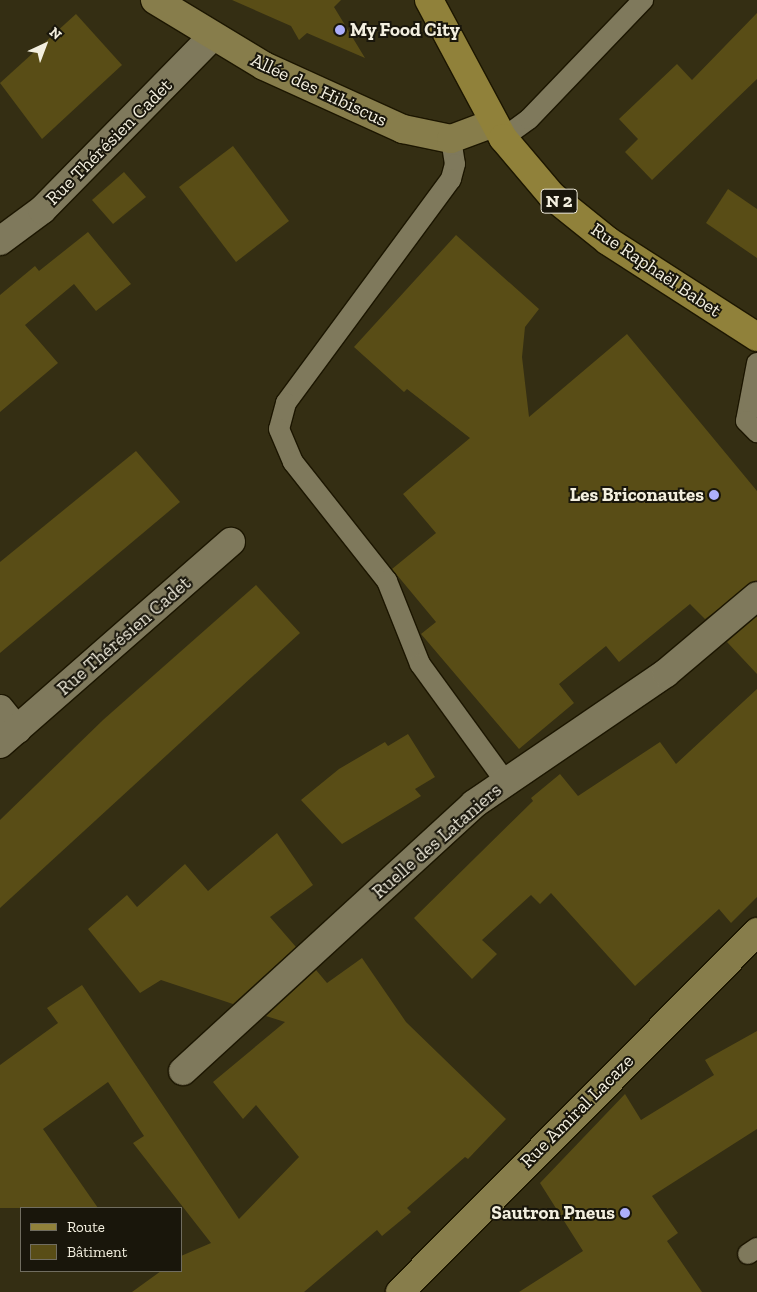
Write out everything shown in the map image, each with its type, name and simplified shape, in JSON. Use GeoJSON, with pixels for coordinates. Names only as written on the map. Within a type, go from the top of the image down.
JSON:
{"type":"FeatureCollection","features":[{"type":"Feature","properties":{"kind":"main road","name":"Rue Raphaël Babet"},"geometry":{"type":"LineString","coordinates":[[429,0],[498,130],[552,196],[608,242],[757,337]]}},
{"type":"Feature","properties":{"kind":"street","name":"Allée des Hibiscus"},"geometry":{"type":"LineString","coordinates":[[155,0],[212,37],[264,66],[403,129],[451,139]]}},
{"type":"Feature","properties":{"kind":"street","name":"Rue Thérésien Cadet"},"geometry":{"type":"LineString","coordinates":[[0,241],[42,210],[212,37]]}},
{"type":"Feature","properties":{"kind":"street"},"geometry":{"type":"LineString","coordinates":[[451,139],[498,130]]}},
{"type":"Feature","properties":{"kind":"street","name":"Rue Thérésien Cadet"},"geometry":{"type":"LineString","coordinates":[[0,709],[8,737],[231,542]]}},
{"type":"Feature","properties":{"kind":"street","name":"Ruelle des Lataniers"},"geometry":{"type":"LineString","coordinates":[[183,1072],[474,804],[666,673],[757,596]]}},
{"type":"Feature","properties":{"kind":"street","name":"Rue Amiral Lacaze"},"geometry":{"type":"LineString","coordinates":[[400,1292],[757,932]]}},
{"type":"Feature","properties":{"kind":"lane"},"geometry":{"type":"LineString","coordinates":[[498,130],[529,119],[643,0]]}},
{"type":"Feature","properties":{"kind":"lane"},"geometry":{"type":"LineString","coordinates":[[451,139],[455,164],[451,178],[286,403],[279,429],[292,462],[387,581],[420,664],[505,782]]}},
{"type":"Feature","properties":{"kind":"lane"},"geometry":{"type":"LineString","coordinates":[[757,363],[746,421],[757,432]]}},
{"type":"Feature","properties":{"kind":"building"},"geometry":{"type":"Polygon","coordinates":[[[232,0],[341,0],[334,7],[365,58],[307,33],[299,40],[291,26],[232,0]]]}},
{"type":"Feature","properties":{"kind":"building"},"geometry":{"type":"Polygon","coordinates":[[[757,13],[757,79],[652,180],[625,152],[638,139],[619,119],[677,64],[692,80],[757,13]]]}},
{"type":"Feature","properties":{"kind":"building"},"geometry":{"type":"Polygon","coordinates":[[[76,14],[122,65],[42,139],[0,83],[76,14]]]}},
{"type":"Feature","properties":{"kind":"building"},"geometry":{"type":"Polygon","coordinates":[[[233,146],[289,221],[236,262],[179,187],[233,146]]]}},
{"type":"Feature","properties":{"kind":"building"},"geometry":{"type":"Polygon","coordinates":[[[124,172],[146,197],[113,224],[92,200],[124,172]]]}},
{"type":"Feature","properties":{"kind":"building"},"geometry":{"type":"Polygon","coordinates":[[[728,189],[757,209],[757,258],[706,223],[728,189]]]}},
{"type":"Feature","properties":{"kind":"building"},"geometry":{"type":"Polygon","coordinates":[[[88,232],[131,284],[96,311],[74,284],[25,325],[58,363],[0,412],[0,295],[35,266],[39,271],[88,232]]]}},
{"type":"Feature","properties":{"kind":"building"},"geometry":{"type":"Polygon","coordinates":[[[456,235],[539,309],[525,327],[522,357],[529,417],[627,334],[757,491],[757,581],[705,619],[690,604],[619,662],[606,646],[559,684],[574,703],[519,749],[421,634],[436,622],[392,569],[436,533],[403,494],[470,438],[407,389],[404,392],[354,347],[456,235]]]}},
{"type":"Feature","properties":{"kind":"building"},"geometry":{"type":"Polygon","coordinates":[[[136,451],[180,502],[0,653],[0,562],[136,451]]]}},
{"type":"Feature","properties":{"kind":"building"},"geometry":{"type":"Polygon","coordinates":[[[256,585],[300,633],[0,908],[0,820],[103,720],[256,585]]]}},
{"type":"Feature","properties":{"kind":"building"},"geometry":{"type":"Polygon","coordinates":[[[757,616],[757,674],[727,642],[757,616]]]}},
{"type":"Feature","properties":{"kind":"building"},"geometry":{"type":"Polygon","coordinates":[[[757,689],[757,897],[731,923],[719,909],[635,986],[551,893],[540,904],[531,895],[482,940],[497,954],[472,979],[414,918],[533,801],[531,798],[560,774],[578,796],[660,742],[676,764],[757,689]]]}},
{"type":"Feature","properties":{"kind":"building"},"geometry":{"type":"Polygon","coordinates":[[[408,734],[435,777],[415,789],[421,796],[342,844],[301,800],[339,769],[385,742],[388,746],[408,734]]]}},
{"type":"Feature","properties":{"kind":"building"},"geometry":{"type":"Polygon","coordinates":[[[277,833],[313,885],[270,917],[296,947],[233,1004],[161,980],[140,993],[88,929],[127,895],[137,907],[185,864],[208,891],[277,833]]]}},
{"type":"Feature","properties":{"kind":"building"},"geometry":{"type":"Polygon","coordinates":[[[362,958],[406,1022],[506,1119],[468,1159],[465,1157],[407,1208],[411,1212],[382,1236],[377,1230],[304,1292],[132,1292],[160,1272],[182,1272],[182,1256],[211,1243],[133,1143],[144,1136],[108,1082],[43,1129],[97,1207],[0,1208],[0,1065],[58,1023],[47,1008],[82,985],[239,1219],[299,1157],[256,1105],[243,1119],[213,1082],[285,1022],[266,1016],[316,970],[327,983],[362,958]]]}},
{"type":"Feature","properties":{"kind":"building"},"geometry":{"type":"Polygon","coordinates":[[[757,1031],[757,1129],[652,1196],[678,1233],[667,1241],[702,1292],[519,1292],[583,1251],[540,1183],[625,1094],[641,1120],[714,1075],[705,1060],[757,1031]]]}},
{"type":"Feature","properties":{"kind":"place","name":"My Food City"},"geometry":{"type":"Point","coordinates":[340,30]}},
{"type":"Feature","properties":{"kind":"place","name":"Les Briconautes"},"geometry":{"type":"Point","coordinates":[714,495]}},
{"type":"Feature","properties":{"kind":"place","name":"Sautron Pneus"},"geometry":{"type":"Point","coordinates":[625,1213]}}]}
